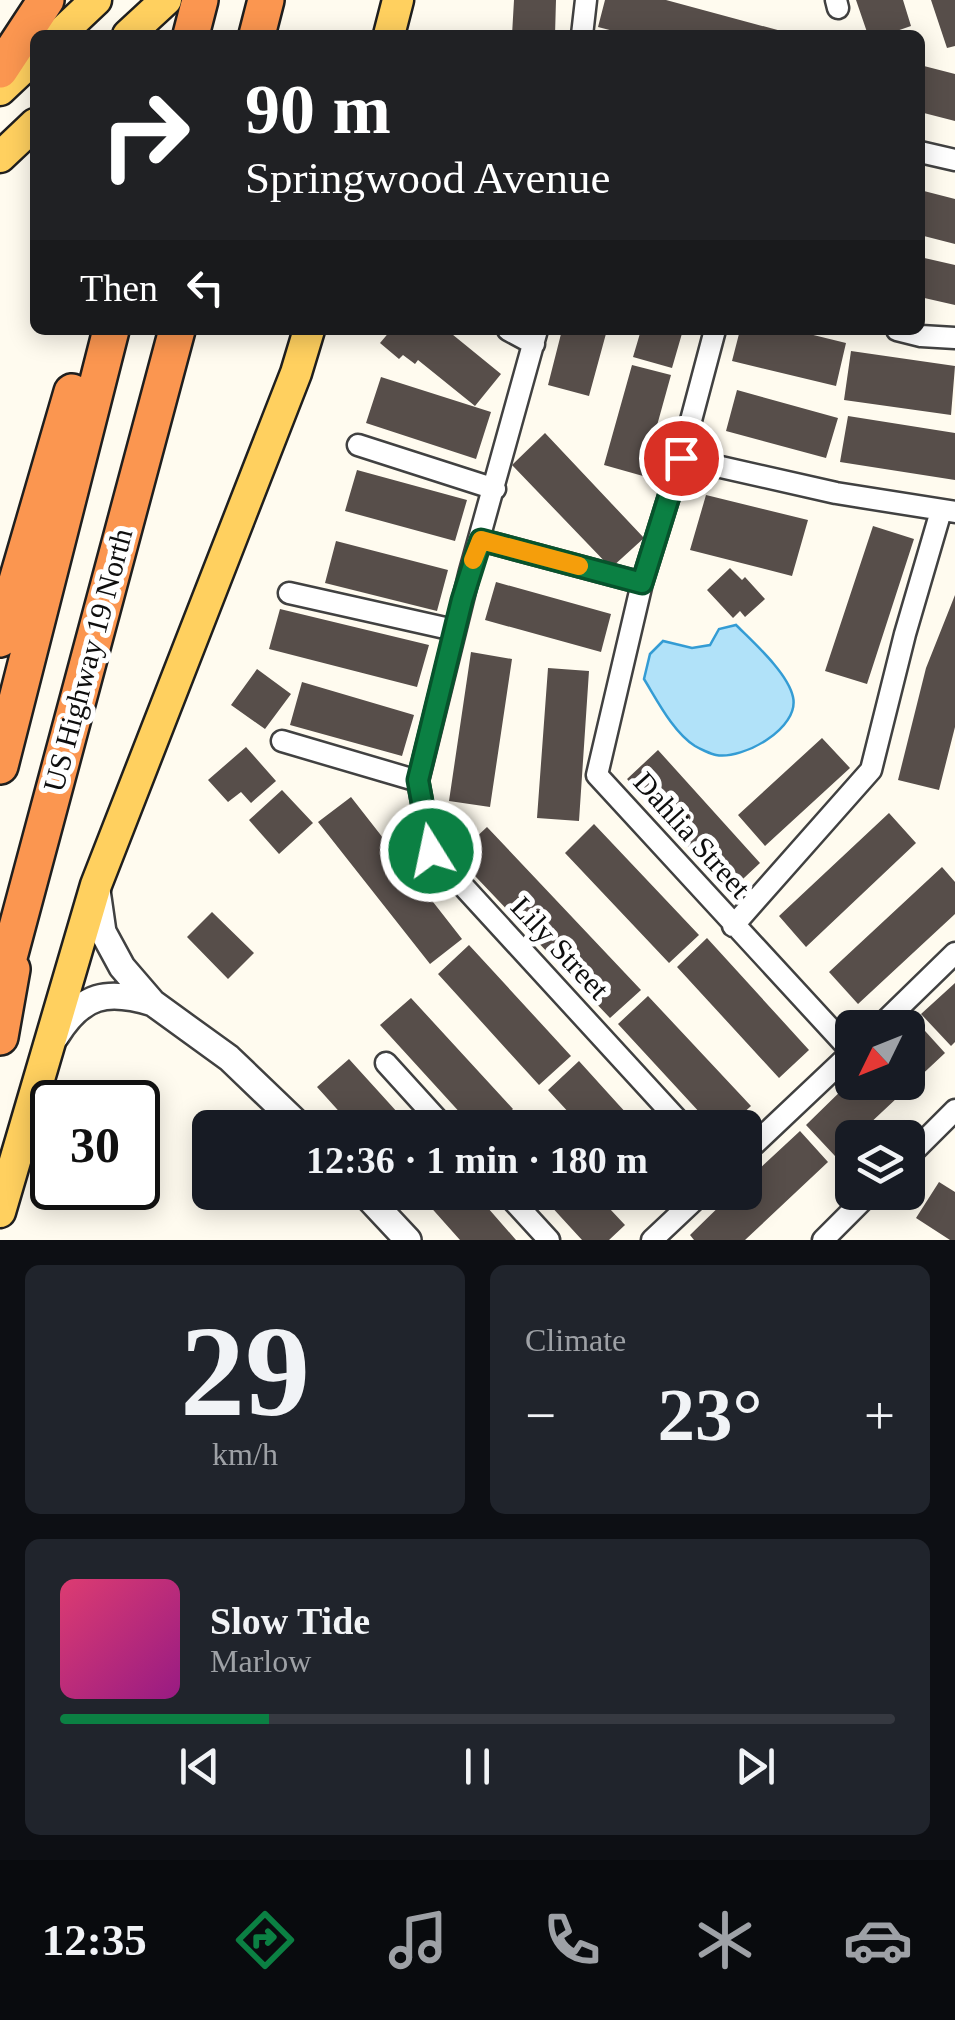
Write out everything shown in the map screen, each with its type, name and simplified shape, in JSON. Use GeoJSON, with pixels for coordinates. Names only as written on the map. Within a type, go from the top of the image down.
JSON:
{"type":"FeatureCollection","features":[{"type":"Feature","properties":{"kind":"highway"},"geometry":{"type":"LineString","coordinates":[[0,70],[46,0]]}},
{"type":"Feature","properties":{"kind":"highway"},"geometry":{"type":"LineString","coordinates":[[258,30],[266,0]]}},
{"type":"Feature","properties":{"kind":"highway"},"geometry":{"type":"LineString","coordinates":[[0,639],[92,335]]}},
{"type":"Feature","properties":{"kind":"highway","name":"US Highway 19 North"},"geometry":{"type":"LineString","coordinates":[[0,766],[111,335]]}},
{"type":"Feature","properties":{"kind":"highway","name":"US Highway 19 North"},"geometry":{"type":"LineString","coordinates":[[0,991],[177,335]]}},
{"type":"Feature","properties":{"kind":"highway"},"geometry":{"type":"LineString","coordinates":[[0,1038],[22,906]]}},
{"type":"Feature","properties":{"kind":"main road"},"geometry":{"type":"LineString","coordinates":[[64,30],[96,0]]}},
{"type":"Feature","properties":{"kind":"main road"},"geometry":{"type":"LineString","coordinates":[[390,30],[398,0]]}},
{"type":"Feature","properties":{"kind":"main road"},"geometry":{"type":"LineString","coordinates":[[141,30],[188,12]]}},
{"type":"Feature","properties":{"kind":"main road"},"geometry":{"type":"LineString","coordinates":[[0,90],[30,62]]}},
{"type":"Feature","properties":{"kind":"main road"},"geometry":{"type":"LineString","coordinates":[[0,157],[30,129]]}},
{"type":"Feature","properties":{"kind":"main road"},"geometry":{"type":"LineString","coordinates":[[0,1212],[96,885],[307,335]]}},
{"type":"Feature","properties":{"kind":"street"},"geometry":{"type":"LineString","coordinates":[[583,30],[586,0]]}},
{"type":"Feature","properties":{"kind":"street"},"geometry":{"type":"LineString","coordinates":[[925,153],[955,160]]}},
{"type":"Feature","properties":{"kind":"street","name":"Dahlia Street"},"geometry":{"type":"LineString","coordinates":[[714,335],[642,583],[597,776],[835,1034]]}},
{"type":"Feature","properties":{"kind":"street"},"geometry":{"type":"LineString","coordinates":[[917,335],[955,338]]}},
{"type":"Feature","properties":{"kind":"street","name":"Lily Street"},"geometry":{"type":"LineString","coordinates":[[536,337],[454,630],[418,780],[431,851],[668,1110]]}},
{"type":"Feature","properties":{"kind":"street"},"geometry":{"type":"LineString","coordinates":[[358,445],[495,489]]}},
{"type":"Feature","properties":{"kind":"street"},"geometry":{"type":"LineString","coordinates":[[681,458],[836,493],[948,511],[905,634],[871,770],[733,926]]}},
{"type":"Feature","properties":{"kind":"street"},"geometry":{"type":"LineString","coordinates":[[481,540],[642,583]]}},
{"type":"Feature","properties":{"kind":"street"},"geometry":{"type":"LineString","coordinates":[[289,593],[454,630]]}},
{"type":"Feature","properties":{"kind":"street"},"geometry":{"type":"LineString","coordinates":[[282,740],[418,780]]}},
{"type":"Feature","properties":{"kind":"street"},"geometry":{"type":"LineString","coordinates":[[96,885],[104,932],[122,967],[153,1004],[229,1058],[283,1110]]}},
{"type":"Feature","properties":{"kind":"street"},"geometry":{"type":"LineString","coordinates":[[896,1010],[955,953]]}},
{"type":"Feature","properties":{"kind":"street"},"geometry":{"type":"LineString","coordinates":[[47,1050],[69,1015],[96,997],[124,994],[153,1004]]}},
{"type":"Feature","properties":{"kind":"street"},"geometry":{"type":"LineString","coordinates":[[386,1064],[428,1110]]}},
{"type":"Feature","properties":{"kind":"street"},"geometry":{"type":"LineString","coordinates":[[762,1137],[835,1068]]}},
{"type":"Feature","properties":{"kind":"street"},"geometry":{"type":"LineString","coordinates":[[925,1139],[955,1110]]}},
{"type":"Feature","properties":{"kind":"street"},"geometry":{"type":"LineString","coordinates":[[380,1210],[408,1240]]}},
{"type":"Feature","properties":{"kind":"street"},"geometry":{"type":"LineString","coordinates":[[522,1210],[549,1240]]}},
{"type":"Feature","properties":{"kind":"street"},"geometry":{"type":"LineString","coordinates":[[652,1240],[684,1210]]}},
{"type":"Feature","properties":{"kind":"street"},"geometry":{"type":"LineString","coordinates":[[822,1240],[853,1210]]}},
{"type":"Feature","properties":{"kind":"water"},"geometry":{"type":"Polygon","coordinates":[[[736,625],[784,678],[793,697],[793,709],[779,730],[754,747],[716,755],[695,746],[680,733],[644,679],[650,654],[663,641],[692,648],[710,645],[719,629],[736,625]]]}},
{"type":"Feature","properties":{"kind":"building"},"geometry":{"type":"Polygon","coordinates":[[[514,0],[556,0],[555,30],[512,30],[514,0]]]}},
{"type":"Feature","properties":{"kind":"building"},"geometry":{"type":"Polygon","coordinates":[[[605,0],[666,0],[777,30],[610,30],[598,27],[605,0]]]}},
{"type":"Feature","properties":{"kind":"building"},"geometry":{"type":"Polygon","coordinates":[[[856,0],[903,0],[911,26],[866,30],[856,0]]]}},
{"type":"Feature","properties":{"kind":"building"},"geometry":{"type":"Polygon","coordinates":[[[931,0],[955,0],[955,46],[947,48],[931,0]]]}},
{"type":"Feature","properties":{"kind":"building"},"geometry":{"type":"Polygon","coordinates":[[[925,66],[955,74],[955,121],[925,113],[925,66]]]}},
{"type":"Feature","properties":{"kind":"building"},"geometry":{"type":"Polygon","coordinates":[[[925,191],[955,199],[955,244],[925,236],[925,191]]]}},
{"type":"Feature","properties":{"kind":"building"},"geometry":{"type":"Polygon","coordinates":[[[925,258],[955,265],[955,305],[925,298],[925,258]]]}},
{"type":"Feature","properties":{"kind":"building"},"geometry":{"type":"Polygon","coordinates":[[[387,335],[453,335],[501,374],[475,406],[418,360],[415,364],[403,355],[399,359],[380,343],[387,335]]]}},
{"type":"Feature","properties":{"kind":"building"},"geometry":{"type":"Polygon","coordinates":[[[561,335],[606,335],[589,396],[548,385],[561,335]]]}},
{"type":"Feature","properties":{"kind":"building"},"geometry":{"type":"Polygon","coordinates":[[[640,335],[682,335],[672,368],[633,357],[640,335]]]}},
{"type":"Feature","properties":{"kind":"building"},"geometry":{"type":"Polygon","coordinates":[[[739,335],[813,335],[846,343],[836,386],[732,361],[739,335]]]}},
{"type":"Feature","properties":{"kind":"building"},"geometry":{"type":"Polygon","coordinates":[[[851,351],[955,366],[951,415],[844,400],[851,351]]]}},
{"type":"Feature","properties":{"kind":"building"},"geometry":{"type":"Polygon","coordinates":[[[632,365],[671,375],[643,476],[604,465],[632,365]]]}},
{"type":"Feature","properties":{"kind":"building"},"geometry":{"type":"Polygon","coordinates":[[[381,377],[491,412],[476,459],[366,423],[381,377]]]}},
{"type":"Feature","properties":{"kind":"building"},"geometry":{"type":"Polygon","coordinates":[[[737,390],[838,418],[826,458],[726,431],[737,390]]]}},
{"type":"Feature","properties":{"kind":"building"},"geometry":{"type":"Polygon","coordinates":[[[848,416],[955,433],[955,480],[840,462],[848,416]]]}},
{"type":"Feature","properties":{"kind":"building"},"geometry":{"type":"Polygon","coordinates":[[[545,433],[644,538],[611,568],[512,465],[545,433]]]}},
{"type":"Feature","properties":{"kind":"building"},"geometry":{"type":"Polygon","coordinates":[[[357,470],[467,500],[455,541],[345,511],[357,470]]]}},
{"type":"Feature","properties":{"kind":"building"},"geometry":{"type":"Polygon","coordinates":[[[706,495],[808,520],[792,576],[690,550],[706,495]]]}},
{"type":"Feature","properties":{"kind":"building"},"geometry":{"type":"Polygon","coordinates":[[[873,526],[914,539],[867,684],[825,671],[873,526]]]}},
{"type":"Feature","properties":{"kind":"building"},"geometry":{"type":"Polygon","coordinates":[[[336,541],[448,570],[437,611],[325,583],[336,541]]]}},
{"type":"Feature","properties":{"kind":"building"},"geometry":{"type":"Polygon","coordinates":[[[730,568],[742,580],[745,577],[765,599],[745,617],[740,611],[733,618],[707,590],[730,568]]]}},
{"type":"Feature","properties":{"kind":"building"},"geometry":{"type":"Polygon","coordinates":[[[496,582],[611,614],[601,652],[485,620],[496,582]]]}},
{"type":"Feature","properties":{"kind":"building"},"geometry":{"type":"Polygon","coordinates":[[[955,595],[955,727],[939,790],[898,780],[926,668],[955,595]]]}},
{"type":"Feature","properties":{"kind":"building"},"geometry":{"type":"Polygon","coordinates":[[[280,609],[429,645],[417,687],[269,649],[280,609]]]}},
{"type":"Feature","properties":{"kind":"building"},"geometry":{"type":"Polygon","coordinates":[[[471,652],[512,659],[490,807],[449,801],[471,652]]]}},
{"type":"Feature","properties":{"kind":"building"},"geometry":{"type":"Polygon","coordinates":[[[548,668],[589,671],[579,821],[537,818],[548,668]]]}},
{"type":"Feature","properties":{"kind":"building"},"geometry":{"type":"Polygon","coordinates":[[[257,669],[291,694],[265,729],[231,705],[257,669]]]}},
{"type":"Feature","properties":{"kind":"building"},"geometry":{"type":"Polygon","coordinates":[[[302,682],[414,715],[402,756],[290,725],[302,682]]]}},
{"type":"Feature","properties":{"kind":"building"},"geometry":{"type":"Polygon","coordinates":[[[822,738],[850,768],[765,846],[738,815],[822,738]]]}},
{"type":"Feature","properties":{"kind":"building"},"geometry":{"type":"Polygon","coordinates":[[[246,747],[276,781],[251,803],[241,792],[228,802],[208,780],[246,747]]]}},
{"type":"Feature","properties":{"kind":"building"},"geometry":{"type":"Polygon","coordinates":[[[658,750],[760,863],[729,892],[627,779],[658,750]]]}},
{"type":"Feature","properties":{"kind":"building"},"geometry":{"type":"Polygon","coordinates":[[[282,790],[313,823],[279,854],[249,820],[282,790]]]}},
{"type":"Feature","properties":{"kind":"building"},"geometry":{"type":"Polygon","coordinates":[[[351,797],[462,939],[430,964],[318,822],[351,797]]]}},
{"type":"Feature","properties":{"kind":"building"},"geometry":{"type":"Polygon","coordinates":[[[889,813],[916,843],[806,947],[779,916],[889,813]]]}},
{"type":"Feature","properties":{"kind":"building"},"geometry":{"type":"Polygon","coordinates":[[[594,824],[699,935],[669,963],[565,853],[594,824]]]}},
{"type":"Feature","properties":{"kind":"building"},"geometry":{"type":"Polygon","coordinates":[[[487,827],[641,990],[610,1018],[456,856],[487,827]]]}},
{"type":"Feature","properties":{"kind":"building"},"geometry":{"type":"Polygon","coordinates":[[[942,867],[955,882],[955,914],[858,1004],[829,972],[942,867]]]}},
{"type":"Feature","properties":{"kind":"building"},"geometry":{"type":"Polygon","coordinates":[[[212,912],[254,953],[228,979],[187,937],[212,912]]]}},
{"type":"Feature","properties":{"kind":"building"},"geometry":{"type":"Polygon","coordinates":[[[707,938],[809,1050],[779,1078],[677,967],[707,938]]]}},
{"type":"Feature","properties":{"kind":"building"},"geometry":{"type":"Polygon","coordinates":[[[469,945],[571,1056],[539,1085],[438,974],[469,945]]]}},
{"type":"Feature","properties":{"kind":"building"},"geometry":{"type":"Polygon","coordinates":[[[955,983],[955,1042],[951,1046],[925,1018],[925,1010],[955,983]]]}},
{"type":"Feature","properties":{"kind":"building"},"geometry":{"type":"Polygon","coordinates":[[[648,996],[751,1106],[747,1110],[697,1110],[618,1024],[648,996]]]}},
{"type":"Feature","properties":{"kind":"building"},"geometry":{"type":"Polygon","coordinates":[[[411,998],[513,1109],[458,1110],[380,1025],[411,998]]]}},
{"type":"Feature","properties":{"kind":"building"},"geometry":{"type":"Polygon","coordinates":[[[925,1031],[945,1053],[925,1072],[925,1031]]]}},
{"type":"Feature","properties":{"kind":"building"},"geometry":{"type":"Polygon","coordinates":[[[349,1059],[396,1110],[338,1110],[317,1087],[349,1059]]]}},
{"type":"Feature","properties":{"kind":"building"},"geometry":{"type":"Polygon","coordinates":[[[579,1061],[624,1110],[566,1110],[548,1090],[579,1061]]]}},
{"type":"Feature","properties":{"kind":"building"},"geometry":{"type":"Polygon","coordinates":[[[835,1097],[835,1100],[895,1100],[873,1120],[835,1120],[835,1156],[806,1125],[835,1097]]]}},
{"type":"Feature","properties":{"kind":"building"},"geometry":{"type":"Polygon","coordinates":[[[800,1131],[828,1162],[745,1240],[694,1240],[690,1235],[716,1210],[762,1210],[762,1166],[800,1131]]]}},
{"type":"Feature","properties":{"kind":"building"},"geometry":{"type":"Polygon","coordinates":[[[939,1182],[955,1192],[955,1240],[916,1218],[925,1210],[939,1182]]]}},
{"type":"Feature","properties":{"kind":"building"},"geometry":{"type":"Polygon","coordinates":[[[433,1210],[490,1210],[516,1240],[460,1240],[433,1210]]]}},
{"type":"Feature","properties":{"kind":"building"},"geometry":{"type":"Polygon","coordinates":[[[554,1210],[611,1210],[625,1225],[609,1240],[582,1240],[554,1210]]]}},
{"type":"Feature","properties":{"kind":"slow traffic"},"geometry":{"type":"LineString","coordinates":[[473,560],[481,540],[579,566]]}},
{"type":"Feature","properties":{"kind":"route"},"geometry":{"type":"LineString","coordinates":[[431,851],[418,780],[462,600],[481,540],[642,583],[681,458]]}}]}
